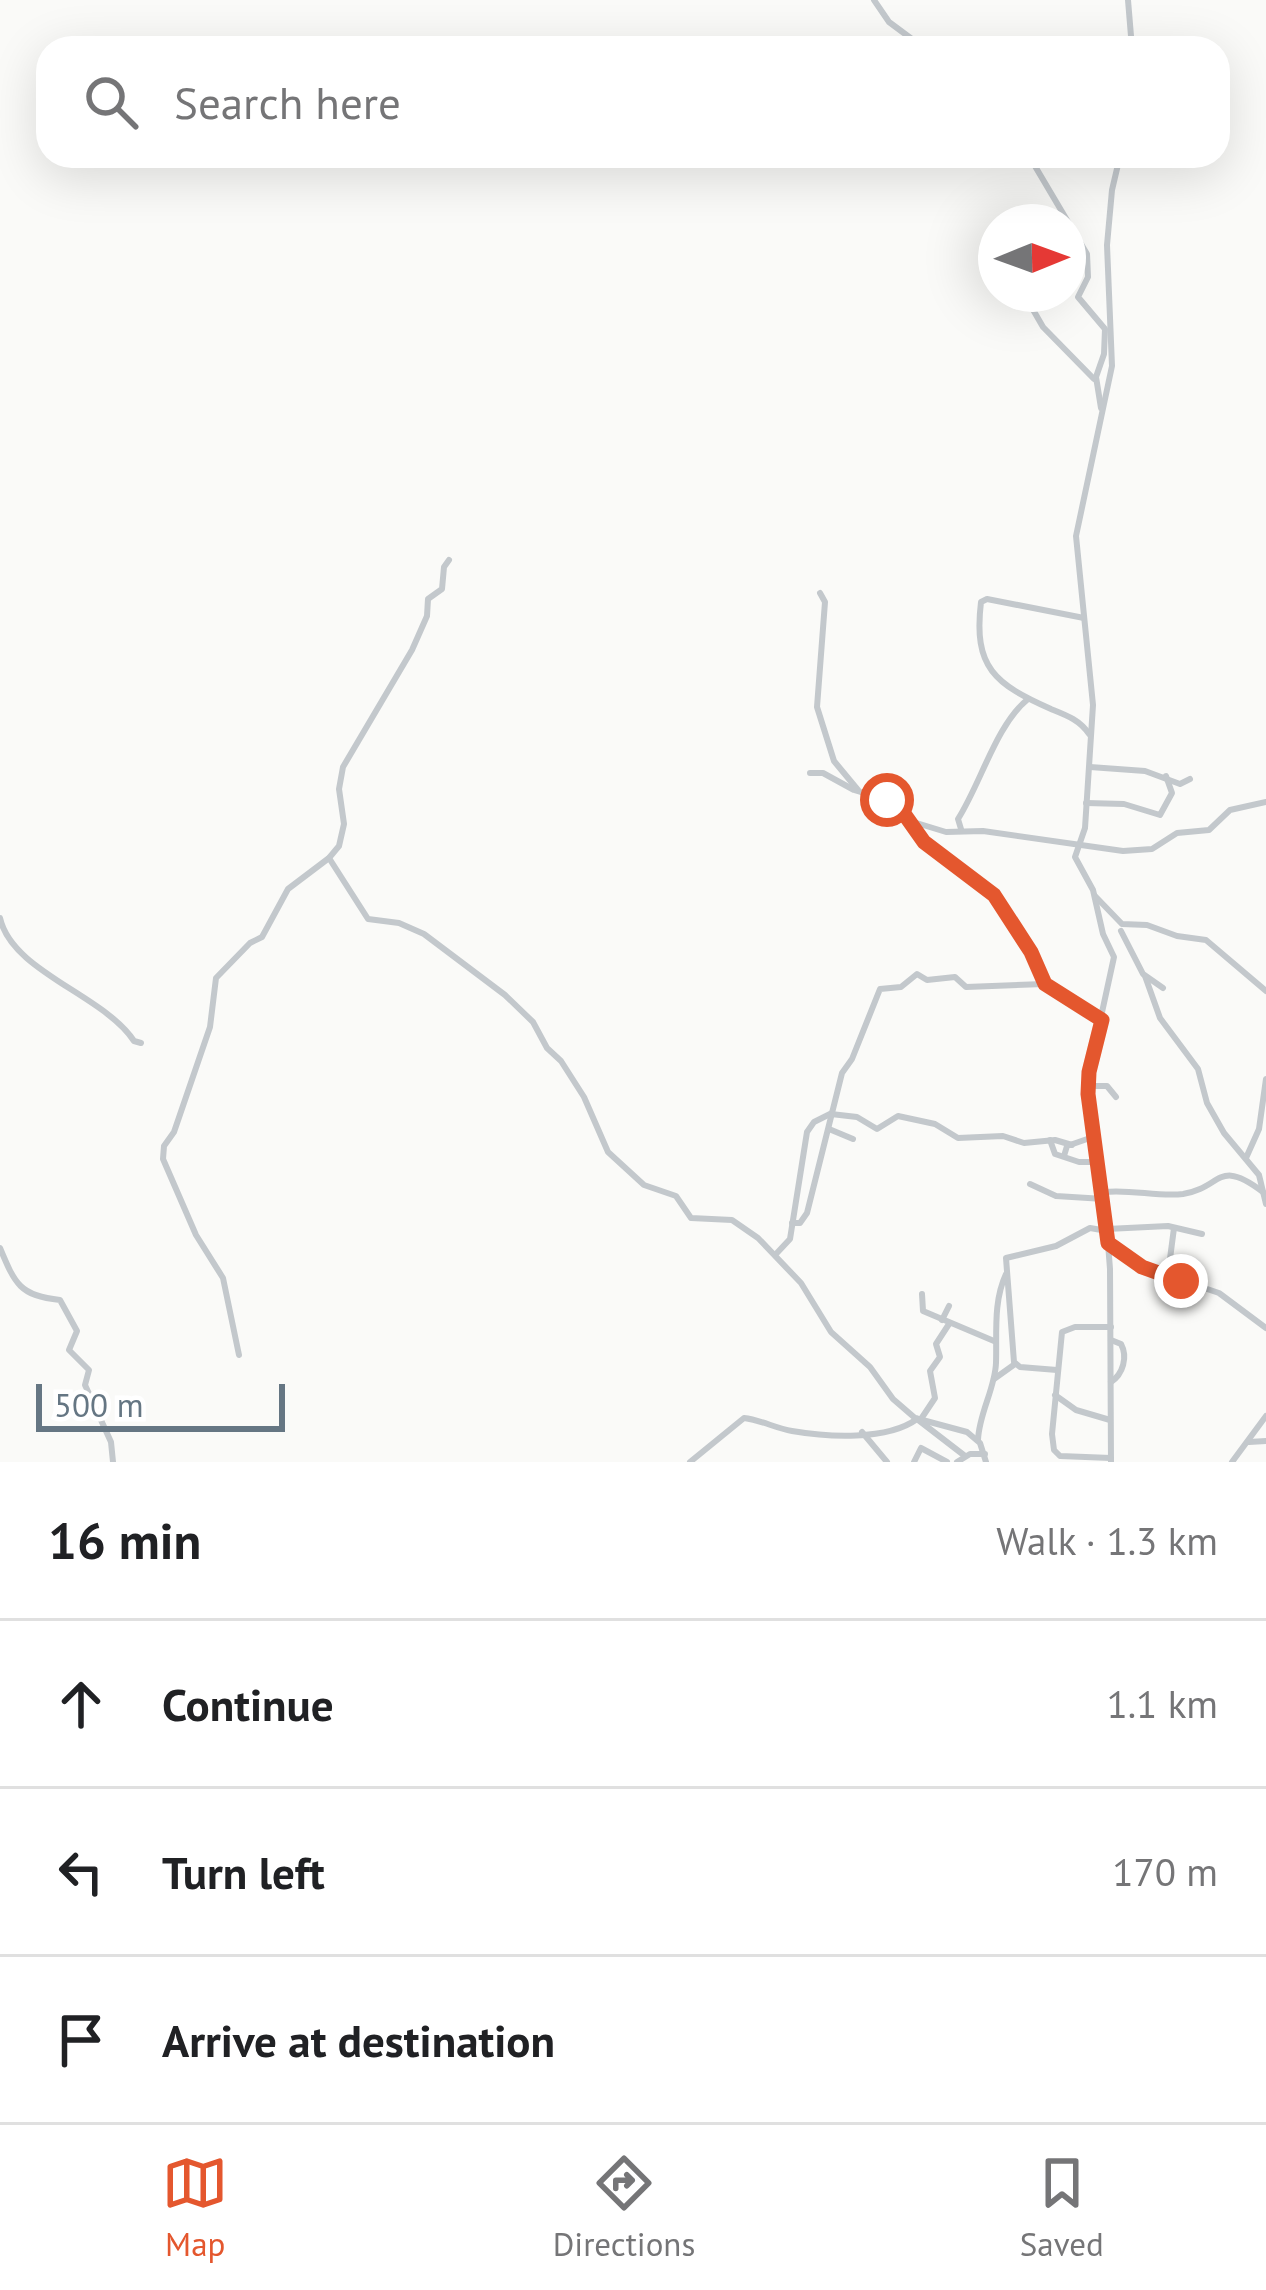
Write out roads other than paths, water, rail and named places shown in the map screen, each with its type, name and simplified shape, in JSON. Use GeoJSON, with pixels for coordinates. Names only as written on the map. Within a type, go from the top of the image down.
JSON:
{"type":"FeatureCollection","features":[{"type":"Feature","properties":{"kind":"street"},"geometry":{"type":"LineString","coordinates":[[874,0],[889,22],[908,36]]}},
{"type":"Feature","properties":{"kind":"street"},"geometry":{"type":"LineString","coordinates":[[1128,0],[1131,36]]}},
{"type":"Feature","properties":{"kind":"street"},"geometry":{"type":"LineString","coordinates":[[1036,168],[1087,254],[1089,273],[1078,297],[1105,329],[1097,381],[1102,414]]}},
{"type":"Feature","properties":{"kind":"street"},"geometry":{"type":"LineString","coordinates":[[1117,168],[1107,248],[1114,352],[1076,536],[1092,694],[1085,828],[1076,860],[1095,896],[1124,928],[1158,1014],[1198,1069],[1207,1103],[1228,1140],[1259,1175],[1266,1204]]}},
{"type":"Feature","properties":{"kind":"street"},"geometry":{"type":"LineString","coordinates":[[1035,312],[1043,327],[1097,381]]}},
{"type":"Feature","properties":{"kind":"street"},"geometry":{"type":"LineString","coordinates":[[239,1355],[223,1278],[174,1190],[163,1150],[173,1135],[211,1028],[216,978],[250,943],[262,938],[288,889],[328,861],[344,831],[339,789],[345,764],[412,650],[427,616],[428,599],[442,589],[449,560]]}},
{"type":"Feature","properties":{"kind":"street"},"geometry":{"type":"LineString","coordinates":[[820,593],[825,602],[817,707],[832,759],[861,792]]}},
{"type":"Feature","properties":{"kind":"street"},"geometry":{"type":"LineString","coordinates":[[1084,618],[983,600],[980,624],[988,670],[1028,699],[1079,722],[1091,738]]}},
{"type":"Feature","properties":{"kind":"street"},"geometry":{"type":"LineString","coordinates":[[962,830],[957,825],[959,816],[1002,731],[1028,699]]}},
{"type":"Feature","properties":{"kind":"street"},"geometry":{"type":"LineString","coordinates":[[1090,767],[1166,776],[1180,784],[1190,779]]}},
{"type":"Feature","properties":{"kind":"street"},"geometry":{"type":"LineString","coordinates":[[810,773],[827,774],[887,800],[924,842],[994,895],[1031,952],[1044,984]]}},
{"type":"Feature","properties":{"kind":"street"},"geometry":{"type":"LineString","coordinates":[[1086,803],[1121,803],[1161,815],[1172,793],[1166,776]]}},
{"type":"Feature","properties":{"kind":"street"},"geometry":{"type":"LineString","coordinates":[[910,821],[946,832],[1153,850],[1177,833],[1209,830],[1230,810],[1266,802]]}},
{"type":"Feature","properties":{"kind":"street"},"geometry":{"type":"LineString","coordinates":[[328,861],[368,919],[399,923],[424,934],[468,964],[533,1022],[584,1097],[608,1152],[642,1184],[676,1196],[694,1220],[732,1220],[776,1254],[804,1286],[831,1332],[870,1367],[893,1399],[965,1456],[996,1462]]}},
{"type":"Feature","properties":{"kind":"street"},"geometry":{"type":"LineString","coordinates":[[1095,896],[1103,934],[1114,957]]}},
{"type":"Feature","properties":{"kind":"street"},"geometry":{"type":"LineString","coordinates":[[0,918],[3,932],[32,964],[120,1020],[134,1041],[141,1043]]}},
{"type":"Feature","properties":{"kind":"street"},"geometry":{"type":"LineString","coordinates":[[1124,928],[1147,925],[1177,937],[1207,940],[1266,991]]}},
{"type":"Feature","properties":{"kind":"street"},"geometry":{"type":"LineString","coordinates":[[1111,1327],[1064,1330],[1052,1434],[1056,1458],[1111,1460],[1111,1327],[1108,1243],[1088,1090],[1124,928]]}},
{"type":"Feature","properties":{"kind":"street"},"geometry":{"type":"LineString","coordinates":[[792,1223],[800,1222],[807,1213],[842,1073],[882,987],[901,987],[917,974],[926,980],[955,977],[965,987],[1044,984],[1102,1020]]}},
{"type":"Feature","properties":{"kind":"street"},"geometry":{"type":"LineString","coordinates":[[1145,976],[1163,988]]}},
{"type":"Feature","properties":{"kind":"street"},"geometry":{"type":"LineString","coordinates":[[1246,1158],[1260,1125],[1266,1079]]}},
{"type":"Feature","properties":{"kind":"street"},"geometry":{"type":"LineString","coordinates":[[1088,1090],[1102,1085],[1116,1097]]}},
{"type":"Feature","properties":{"kind":"street"},"geometry":{"type":"LineString","coordinates":[[776,1254],[789,1241],[807,1132],[831,1113],[857,1117],[877,1129],[898,1115],[935,1124],[958,1138],[1003,1136],[1024,1143],[1050,1140],[1072,1145]]}},
{"type":"Feature","properties":{"kind":"street"},"geometry":{"type":"LineString","coordinates":[[828,1128],[853,1139]]}},
{"type":"Feature","properties":{"kind":"street"},"geometry":{"type":"LineString","coordinates":[[1064,1157],[1066,1146],[1093,1137]]}},
{"type":"Feature","properties":{"kind":"street"},"geometry":{"type":"LineString","coordinates":[[1050,1140],[1053,1152],[1098,1162]]}},
{"type":"Feature","properties":{"kind":"street"},"geometry":{"type":"LineString","coordinates":[[1030,1184],[1056,1196],[1138,1190],[1186,1193],[1226,1175],[1240,1177],[1263,1192]]}},
{"type":"Feature","properties":{"kind":"street"},"geometry":{"type":"LineString","coordinates":[[1015,1364],[1009,1342],[1009,1256],[1056,1246],[1094,1228],[1174,1228],[1202,1234]]}},
{"type":"Feature","properties":{"kind":"street"},"geometry":{"type":"LineString","coordinates":[[1168,1274],[1174,1228]]}},
{"type":"Feature","properties":{"kind":"street"},"geometry":{"type":"LineString","coordinates":[[1108,1243],[1142,1267],[1219,1293],[1266,1328]]}},
{"type":"Feature","properties":{"kind":"street"},"geometry":{"type":"LineString","coordinates":[[0,1248],[26,1292],[66,1305],[77,1331],[69,1350],[89,1370],[85,1385],[111,1442],[113,1462]]}},
{"type":"Feature","properties":{"kind":"street"},"geometry":{"type":"LineString","coordinates":[[978,1440],[996,1363],[998,1300],[1007,1272]]}},
{"type":"Feature","properties":{"kind":"street"},"geometry":{"type":"LineString","coordinates":[[922,1294],[922,1311],[994,1342],[1009,1342]]}},
{"type":"Feature","properties":{"kind":"street"},"geometry":{"type":"LineString","coordinates":[[690,1462],[744,1418],[798,1432],[901,1429],[918,1419],[935,1398],[929,1376],[940,1357],[936,1344],[949,1306]]}},
{"type":"Feature","properties":{"kind":"street"},"geometry":{"type":"LineString","coordinates":[[1100,1340],[1121,1344],[1125,1353],[1120,1374],[1111,1382]]}},
{"type":"Feature","properties":{"kind":"street"},"geometry":{"type":"LineString","coordinates":[[992,1381],[1015,1364],[1058,1370]]}},
{"type":"Feature","properties":{"kind":"street"},"geometry":{"type":"LineString","coordinates":[[1055,1395],[1076,1409],[1110,1420]]}},
{"type":"Feature","properties":{"kind":"street"},"geometry":{"type":"LineString","coordinates":[[1232,1462],[1266,1416]]}},
{"type":"Feature","properties":{"kind":"street"},"geometry":{"type":"LineString","coordinates":[[918,1419],[964,1430],[978,1440],[986,1457]]}},
{"type":"Feature","properties":{"kind":"street"},"geometry":{"type":"LineString","coordinates":[[862,1432],[887,1462]]}},
{"type":"Feature","properties":{"kind":"street"},"geometry":{"type":"LineString","coordinates":[[1249,1442],[1264,1444]]}},
{"type":"Feature","properties":{"kind":"street"},"geometry":{"type":"LineString","coordinates":[[914,1462],[922,1448],[947,1462]]}},
{"type":"Feature","properties":{"kind":"street"},"geometry":{"type":"LineString","coordinates":[[957,1462],[965,1456]]}}]}
